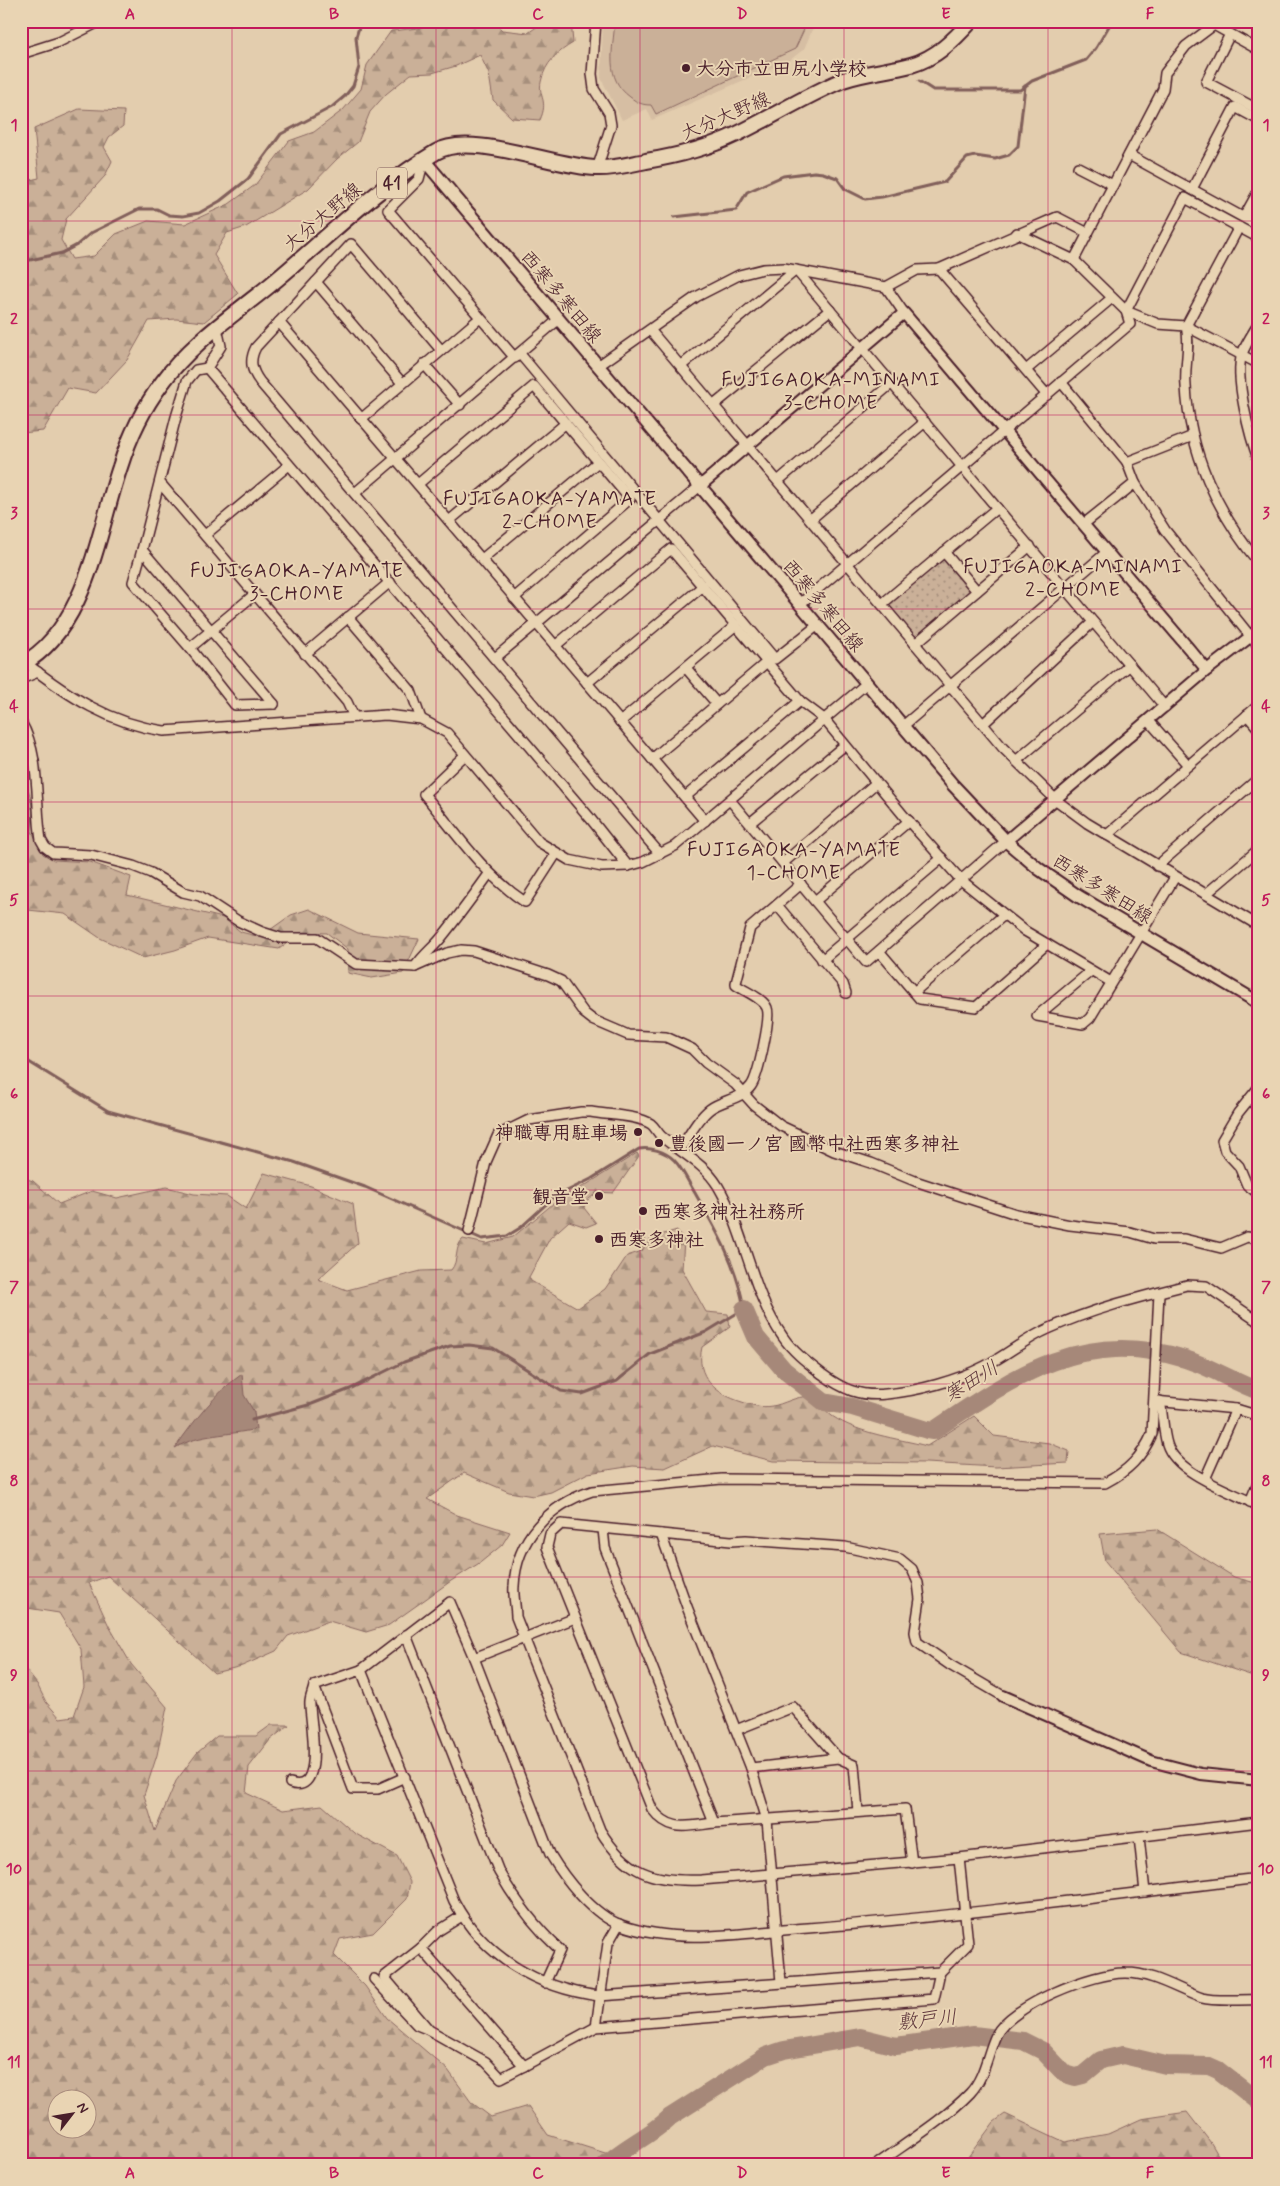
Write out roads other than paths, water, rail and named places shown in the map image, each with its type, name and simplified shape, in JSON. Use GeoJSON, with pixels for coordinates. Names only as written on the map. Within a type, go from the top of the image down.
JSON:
{"type":"FeatureCollection","features":[{"type":"Feature","properties":{"kind":"main road","name":"大分大野線"},"geometry":{"type":"LineString","coordinates":[[24,664],[49,643],[81,594],[91,569],[120,465],[145,410],[161,384],[178,363],[217,328],[375,196],[424,160],[450,145],[485,147],[562,164],[597,168],[669,157],[715,143],[842,81],[922,61],[947,46],[971,21]]}},
{"type":"Feature","properties":{"kind":"main road","name":"西寒多寒田線"},"geometry":{"type":"LineString","coordinates":[[424,160],[959,792],[1006,841],[1039,869],[1078,896],[1259,1004]]}},
{"type":"Feature","properties":{"kind":"street"},"geometry":{"type":"LineString","coordinates":[[21,54],[59,42],[101,21]]}},
{"type":"Feature","properties":{"kind":"street"},"geometry":{"type":"LineString","coordinates":[[596,21],[592,74],[594,89],[609,113],[611,125],[597,168]]}},
{"type":"Feature","properties":{"kind":"street"},"geometry":{"type":"LineString","coordinates":[[1074,260],[1163,89],[1165,73],[1186,46],[1214,25],[1259,50]]}},
{"type":"Feature","properties":{"kind":"street"},"geometry":{"type":"LineString","coordinates":[[1230,34],[1206,82],[1259,110]]}},
{"type":"Feature","properties":{"kind":"street"},"geometry":{"type":"LineString","coordinates":[[1192,189],[1235,107],[1259,120]]}},
{"type":"Feature","properties":{"kind":"street"},"geometry":{"type":"LineString","coordinates":[[1129,155],[1259,226]]}},
{"type":"Feature","properties":{"kind":"street"},"geometry":{"type":"LineString","coordinates":[[424,160],[419,179],[388,210],[480,318],[517,356],[775,659],[818,625]]}},
{"type":"Feature","properties":{"kind":"street"},"geometry":{"type":"LineString","coordinates":[[1078,167],[1113,185]]}},
{"type":"Feature","properties":{"kind":"street"},"geometry":{"type":"LineString","coordinates":[[1244,217],[1259,190]]}},
{"type":"Feature","properties":{"kind":"street"},"geometry":{"type":"LineString","coordinates":[[800,604],[1130,324],[1126,311],[1186,198],[1259,238]]}},
{"type":"Feature","properties":{"kind":"street"},"geometry":{"type":"LineString","coordinates":[[598,366],[696,297],[738,275],[763,269],[796,270],[886,287],[917,270],[938,269],[1057,217],[1088,234]]}},
{"type":"Feature","properties":{"kind":"street"},"geometry":{"type":"LineString","coordinates":[[1239,227],[1186,326],[1190,342],[1186,386],[1193,436],[1215,499],[1255,553],[1259,563]]}},
{"type":"Feature","properties":{"kind":"street"},"geometry":{"type":"LineString","coordinates":[[1017,233],[1074,260],[1126,311],[1158,324],[1186,326],[1259,364]]}},
{"type":"Feature","properties":{"kind":"street"},"geometry":{"type":"LineString","coordinates":[[441,350],[351,244],[256,347],[251,355],[254,374],[660,854]]}},
{"type":"Feature","properties":{"kind":"street"},"geometry":{"type":"LineString","coordinates":[[938,269],[1047,395]]}},
{"type":"Feature","properties":{"kind":"street"},"geometry":{"type":"LineString","coordinates":[[796,270],[1165,707]]}},
{"type":"Feature","properties":{"kind":"street"},"geometry":{"type":"LineString","coordinates":[[681,366],[796,270]]}},
{"type":"Feature","properties":{"kind":"street"},"geometry":{"type":"LineString","coordinates":[[316,282],[402,383]]}},
{"type":"Feature","properties":{"kind":"street"},"geometry":{"type":"LineString","coordinates":[[886,287],[904,312],[1004,431],[1085,523],[1107,552],[1207,670]]}},
{"type":"Feature","properties":{"kind":"street"},"geometry":{"type":"LineString","coordinates":[[1026,370],[1112,298]]}},
{"type":"Feature","properties":{"kind":"street"},"geometry":{"type":"LineString","coordinates":[[714,405],[830,310]]}},
{"type":"Feature","properties":{"kind":"street"},"geometry":{"type":"LineString","coordinates":[[495,658],[904,312]]}},
{"type":"Feature","properties":{"kind":"street"},"geometry":{"type":"LineString","coordinates":[[362,418],[480,318]]}},
{"type":"Feature","properties":{"kind":"street"},"geometry":{"type":"LineString","coordinates":[[355,493],[559,319]]}},
{"type":"Feature","properties":{"kind":"street"},"geometry":{"type":"LineString","coordinates":[[279,322],[704,821]]}},
{"type":"Feature","properties":{"kind":"street"},"geometry":{"type":"LineString","coordinates":[[1259,323],[1241,355],[1243,407],[1259,462]]}},
{"type":"Feature","properties":{"kind":"street"},"geometry":{"type":"LineString","coordinates":[[142,550],[274,704],[235,705],[190,648],[133,582],[187,381],[196,370],[207,368],[221,346],[217,328]]}},
{"type":"Feature","properties":{"kind":"street"},"geometry":{"type":"LineString","coordinates":[[650,330],[983,724],[1056,800],[1157,866],[1257,923]]}},
{"type":"Feature","properties":{"kind":"street"},"geometry":{"type":"LineString","coordinates":[[424,364],[460,405]]}},
{"type":"Feature","properties":{"kind":"street"},"geometry":{"type":"LineString","coordinates":[[207,368],[590,818],[628,866]]}},
{"type":"Feature","properties":{"kind":"street"},"geometry":{"type":"LineString","coordinates":[[1061,382],[1127,462],[1135,482],[1165,530],[1254,633],[1259,647]]}},
{"type":"Feature","properties":{"kind":"street"},"geometry":{"type":"LineString","coordinates":[[778,481],[892,383]]}},
{"type":"Feature","properties":{"kind":"street"},"geometry":{"type":"LineString","coordinates":[[418,484],[534,386],[630,499],[514,598]]}},
{"type":"Feature","properties":{"kind":"street"},"geometry":{"type":"LineString","coordinates":[[811,519],[925,422]]}},
{"type":"Feature","properties":{"kind":"street"},"geometry":{"type":"LineString","coordinates":[[449,521],[566,424]]}},
{"type":"Feature","properties":{"kind":"street"},"geometry":{"type":"LineString","coordinates":[[1127,462],[1193,436]]}},
{"type":"Feature","properties":{"kind":"street"},"geometry":{"type":"LineString","coordinates":[[482,559],[598,462]]}},
{"type":"Feature","properties":{"kind":"street"},"geometry":{"type":"LineString","coordinates":[[205,535],[289,465]]}},
{"type":"Feature","properties":{"kind":"street"},"geometry":{"type":"LineString","coordinates":[[1085,523],[1135,482]]}},
{"type":"Feature","properties":{"kind":"street"},"geometry":{"type":"LineString","coordinates":[[160,483],[347,702],[354,717]]}},
{"type":"Feature","properties":{"kind":"street"},"geometry":{"type":"LineString","coordinates":[[882,604],[997,508]]}},
{"type":"Feature","properties":{"kind":"street"},"geometry":{"type":"LineString","coordinates":[[915,644],[1030,546]]}},
{"type":"Feature","properties":{"kind":"street"},"geometry":{"type":"LineString","coordinates":[[556,646],[671,549],[800,701],[824,719],[908,821],[962,880],[1004,915],[1047,944],[1111,982]]}},
{"type":"Feature","properties":{"kind":"street"},"geometry":{"type":"LineString","coordinates":[[944,552],[977,591]]}},
{"type":"Feature","properties":{"kind":"street"},"geometry":{"type":"LineString","coordinates":[[903,726],[1107,552]]}},
{"type":"Feature","properties":{"kind":"street"},"geometry":{"type":"LineString","coordinates":[[306,654],[390,582]]}},
{"type":"Feature","properties":{"kind":"street"},"geometry":{"type":"LineString","coordinates":[[587,683],[703,586]]}},
{"type":"Feature","properties":{"kind":"street"},"geometry":{"type":"LineString","coordinates":[[190,648],[255,594]]}},
{"type":"Feature","properties":{"kind":"street"},"geometry":{"type":"LineString","coordinates":[[348,617],[411,692],[421,719]]}},
{"type":"Feature","properties":{"kind":"street"},"geometry":{"type":"LineString","coordinates":[[983,724],[1094,622]]}},
{"type":"Feature","properties":{"kind":"street"},"geometry":{"type":"LineString","coordinates":[[620,722],[736,625]]}},
{"type":"Feature","properties":{"kind":"street"},"geometry":{"type":"LineString","coordinates":[[730,800],[866,962],[1207,670],[1254,633]]}},
{"type":"Feature","properties":{"kind":"street"},"geometry":{"type":"LineString","coordinates":[[652,759],[767,662]]}},
{"type":"Feature","properties":{"kind":"street"},"geometry":{"type":"LineString","coordinates":[[24,664],[110,718],[144,729],[164,732],[354,717],[404,716],[421,719],[447,733],[538,842],[556,854],[587,865],[628,866],[675,846],[867,683]]}},
{"type":"Feature","properties":{"kind":"street"},"geometry":{"type":"LineString","coordinates":[[1017,760],[1130,665]]}},
{"type":"Feature","properties":{"kind":"street"},"geometry":{"type":"LineString","coordinates":[[686,668],[717,704]]}},
{"type":"Feature","properties":{"kind":"street"},"geometry":{"type":"LineString","coordinates":[[21,679],[38,672]]}},
{"type":"Feature","properties":{"kind":"street"},"geometry":{"type":"LineString","coordinates":[[685,797],[800,701]]}},
{"type":"Feature","properties":{"kind":"street"},"geometry":{"type":"LineString","coordinates":[[1107,835],[1259,705]]}},
{"type":"Feature","properties":{"kind":"street"},"geometry":{"type":"LineString","coordinates":[[1247,715],[1259,729]]}},
{"type":"Feature","properties":{"kind":"street"},"geometry":{"type":"LineString","coordinates":[[1149,721],[1188,765]]}},
{"type":"Feature","properties":{"kind":"street"},"geometry":{"type":"LineString","coordinates":[[21,722],[29,739],[33,757],[41,840],[45,847],[53,853],[91,855],[151,872],[183,892],[200,896],[238,921],[262,932],[280,938],[317,938],[356,964],[416,967],[447,953],[474,951],[548,975],[560,981],[584,1013],[593,1020],[628,1035],[660,1036],[682,1043],[736,1084],[743,1093],[781,1126],[834,1151],[880,1166],[909,1180],[1016,1214],[1052,1222],[1130,1232],[1154,1239],[1184,1239],[1220,1248],[1226,1248],[1247,1237],[1259,1239]]}},
{"type":"Feature","properties":{"kind":"street"},"geometry":{"type":"LineString","coordinates":[[750,823],[844,745]]}},
{"type":"Feature","properties":{"kind":"street"},"geometry":{"type":"LineString","coordinates":[[465,756],[424,794],[489,874],[525,902],[556,854]]}},
{"type":"Feature","properties":{"kind":"street"},"geometry":{"type":"LineString","coordinates":[[1157,866],[1259,778]]}},
{"type":"Feature","properties":{"kind":"street"},"geometry":{"type":"LineString","coordinates":[[783,863],[876,782]]}},
{"type":"Feature","properties":{"kind":"street"},"geometry":{"type":"LineString","coordinates":[[815,901],[908,821]]}},
{"type":"Feature","properties":{"kind":"street"},"geometry":{"type":"LineString","coordinates":[[1206,894],[1259,849]]}},
{"type":"Feature","properties":{"kind":"street"},"geometry":{"type":"LineString","coordinates":[[822,960],[942,858]]}},
{"type":"Feature","properties":{"kind":"street"},"geometry":{"type":"LineString","coordinates":[[416,967],[423,955],[433,948],[449,929],[489,874]]}},
{"type":"Feature","properties":{"kind":"street"},"geometry":{"type":"LineString","coordinates":[[1091,971],[1038,1016],[1083,1024],[1090,1018],[1175,877]]}},
{"type":"Feature","properties":{"kind":"street"},"geometry":{"type":"LineString","coordinates":[[680,1149],[708,1110],[743,1093],[752,1086],[757,1073],[768,1016],[765,1005],[736,985],[736,983],[750,928],[800,884]]}},
{"type":"Feature","properties":{"kind":"street"},"geometry":{"type":"LineString","coordinates":[[777,905],[843,984],[846,993]]}},
{"type":"Feature","properties":{"kind":"street"},"geometry":{"type":"LineString","coordinates":[[914,992],[1004,915]]}},
{"type":"Feature","properties":{"kind":"street"},"geometry":{"type":"LineString","coordinates":[[879,951],[920,998],[976,1007],[1047,944]]}},
{"type":"Feature","properties":{"kind":"street"},"geometry":{"type":"LineString","coordinates":[[1259,1088],[1244,1104],[1222,1140],[1225,1151],[1239,1166],[1247,1184],[1259,1194]]}},
{"type":"Feature","properties":{"kind":"street"},"geometry":{"type":"LineString","coordinates":[[468,1231],[490,1149],[500,1133],[519,1123],[581,1112],[630,1118],[649,1123],[660,1136],[701,1166],[718,1187],[732,1214],[762,1297],[782,1337],[801,1357],[823,1375],[846,1389],[859,1394],[871,1395],[904,1392],[962,1375],[986,1366],[1021,1343],[1060,1324],[1093,1312],[1187,1285],[1202,1285],[1244,1310],[1259,1322]]}},
{"type":"Feature","properties":{"kind":"street"},"geometry":{"type":"LineString","coordinates":[[1158,1293],[1158,1401],[1152,1434],[1146,1448],[1134,1463],[1105,1483],[722,1479],[606,1488],[578,1495],[553,1510],[532,1533],[520,1555],[514,1586],[516,1617],[600,1830],[616,1854],[643,1873],[675,1881],[772,1875],[959,1858],[1259,1822]]}},
{"type":"Feature","properties":{"kind":"street"},"geometry":{"type":"LineString","coordinates":[[1158,1401],[1236,1409],[1259,1416]]}},
{"type":"Feature","properties":{"kind":"street"},"geometry":{"type":"LineString","coordinates":[[1158,1401],[1167,1444],[1173,1457],[1205,1479],[1259,1506]]}},
{"type":"Feature","properties":{"kind":"street"},"geometry":{"type":"LineString","coordinates":[[1205,1479],[1236,1409]]}},
{"type":"Feature","properties":{"kind":"street"},"geometry":{"type":"LineString","coordinates":[[1250,1502],[1259,1480]]}},
{"type":"Feature","properties":{"kind":"street"},"geometry":{"type":"LineString","coordinates":[[912,1863],[905,1808],[682,1827],[670,1825],[659,1819],[652,1809],[575,1618],[548,1547],[550,1534],[561,1524],[731,1541],[746,1540],[845,1547],[870,1554],[900,1558],[912,1569],[918,1583],[920,1598],[915,1632],[917,1642],[958,1670],[1004,1696],[1151,1761],[1201,1774],[1259,1780]]}},
{"type":"Feature","properties":{"kind":"street"},"geometry":{"type":"LineString","coordinates":[[603,1529],[605,1548],[714,1823]]}},
{"type":"Feature","properties":{"kind":"street"},"geometry":{"type":"LineString","coordinates":[[661,1534],[687,1607],[752,1768],[767,1820],[780,1982]]}},
{"type":"Feature","properties":{"kind":"street"},"geometry":{"type":"LineString","coordinates":[[314,1686],[362,1670],[450,1602],[474,1658],[550,1854],[561,1874],[578,1893],[619,1924],[662,1935],[721,1935],[964,1914],[1259,1878]]}},
{"type":"Feature","properties":{"kind":"street"},"geometry":{"type":"LineString","coordinates":[[474,1658],[575,1618]]}},
{"type":"Feature","properties":{"kind":"street"},"geometry":{"type":"LineString","coordinates":[[406,1636],[499,1872],[516,1903],[542,1933],[560,1950],[545,1983]]}},
{"type":"Feature","properties":{"kind":"street"},"geometry":{"type":"LineString","coordinates":[[362,1670],[462,1916],[479,1939],[500,1958],[545,1983],[575,1993],[599,1996],[940,1972]]}},
{"type":"Feature","properties":{"kind":"street"},"geometry":{"type":"LineString","coordinates":[[314,1686],[352,1789],[378,1789],[405,1778]]}},
{"type":"Feature","properties":{"kind":"street"},"geometry":{"type":"LineString","coordinates":[[290,1783],[295,1785],[306,1780],[310,1777],[314,1767],[309,1702],[314,1686]]}},
{"type":"Feature","properties":{"kind":"street"},"geometry":{"type":"LineString","coordinates":[[736,1730],[793,1707],[838,1758],[854,1765],[858,1812]]}},
{"type":"Feature","properties":{"kind":"street"},"geometry":{"type":"LineString","coordinates":[[752,1768],[838,1758]]}},
{"type":"Feature","properties":{"kind":"street"},"geometry":{"type":"LineString","coordinates":[[1139,1837],[1145,1892]]}},
{"type":"Feature","properties":{"kind":"street"},"geometry":{"type":"LineString","coordinates":[[374,1979],[417,2026],[429,2030],[486,2062],[501,2078],[596,2027],[934,1999],[940,1972],[968,1944],[959,1858]]}},
{"type":"Feature","properties":{"kind":"street"},"geometry":{"type":"LineString","coordinates":[[429,2030],[384,1977],[421,1948],[438,1931],[462,1916]]}},
{"type":"Feature","properties":{"kind":"street"},"geometry":{"type":"LineString","coordinates":[[596,2027],[608,1943],[619,1924]]}},
{"type":"Feature","properties":{"kind":"street"},"geometry":{"type":"LineString","coordinates":[[421,1948],[524,2066]]}},
{"type":"Feature","properties":{"kind":"street"},"geometry":{"type":"LineString","coordinates":[[876,2165],[956,2106],[971,2092],[984,2070],[997,2034],[1012,2015],[1039,1999],[1098,1978],[1126,1973],[1141,1974],[1204,1998],[1259,2000]]}},
{"type":"Feature","properties":{"kind":"waterway"},"geometry":{"type":"LineString","coordinates":[[21,262],[62,253],[77,245],[91,233],[139,209],[157,209],[169,215],[183,216],[199,213],[220,201],[248,179],[281,134],[332,107],[353,86],[359,67],[356,37],[361,21]]}},
{"type":"Feature","properties":{"kind":"waterway"},"geometry":{"type":"LineString","coordinates":[[919,81],[933,90],[1020,90],[1032,81],[1086,60],[1096,48],[1112,21]]}},
{"type":"Feature","properties":{"kind":"waterway"},"geometry":{"type":"LineString","coordinates":[[674,217],[736,210],[747,192],[783,176],[814,172],[823,173],[837,178],[845,189],[865,199],[882,197],[945,182],[967,158],[975,156],[995,159],[1009,155],[1018,146],[1025,86]]}},
{"type":"Feature","properties":{"kind":"waterway"},"geometry":{"type":"LineString","coordinates":[[21,1057],[108,1111],[294,1162],[365,1187],[482,1239],[507,1236],[520,1228],[553,1198],[591,1179],[639,1149],[657,1150],[666,1154],[680,1167],[725,1249],[741,1293],[744,1309],[706,1332],[650,1354],[617,1381],[582,1394],[561,1391],[493,1348],[469,1345],[450,1346],[404,1362],[350,1389],[312,1404],[252,1420]]}},
{"type":"Feature","properties":{"kind":"waterway","name":"寒田川"},"geometry":{"type":"LineString","coordinates":[[744,1309],[756,1337],[784,1370],[824,1402],[852,1407],[933,1431],[992,1392],[1051,1362],[1082,1353],[1114,1349],[1148,1351],[1185,1359],[1259,1391]]}},
{"type":"Feature","properties":{"kind":"waterway","name":"敷戸川"},"geometry":{"type":"LineString","coordinates":[[605,2165],[655,2130],[670,2117],[766,2056],[784,2050],[860,2037],[896,2046],[973,2035],[1023,2041],[1043,2051],[1065,2074],[1075,2077],[1083,2075],[1101,2060],[1123,2055],[1166,2065],[1209,2066],[1218,2070],[1259,2102]]}},
{"type":"Feature","properties":{"kind":"place","name":"大分市立田尻小学校"},"geometry":{"type":"Point","coordinates":[686,68]}},
{"type":"Feature","properties":{"kind":"place","name":"神職専用駐車場"},"geometry":{"type":"Point","coordinates":[638,1132]}},
{"type":"Feature","properties":{"kind":"place","name":"豊後國一ノ宮 國幣中社西寒多神社"},"geometry":{"type":"Point","coordinates":[659,1143]}},
{"type":"Feature","properties":{"kind":"place","name":"観音堂"},"geometry":{"type":"Point","coordinates":[599,1196]}},
{"type":"Feature","properties":{"kind":"place","name":"西寒多神社社務所"},"geometry":{"type":"Point","coordinates":[643,1211]}},
{"type":"Feature","properties":{"kind":"place","name":"西寒多神社"},"geometry":{"type":"Point","coordinates":[599,1239]}},
{"type":"Feature","properties":{"kind":"district","name":"FUJIGAOKA-MINAMI 3-CHOME"},"geometry":{"type":"Point","coordinates":[831,390]}},
{"type":"Feature","properties":{"kind":"district","name":"FUJIGAOKA-YAMATE 2-CHOME"},"geometry":{"type":"Point","coordinates":[550,510]}},
{"type":"Feature","properties":{"kind":"district","name":"FUJIGAOKA-MINAMI 2-CHOME"},"geometry":{"type":"Point","coordinates":[1073,578]}},
{"type":"Feature","properties":{"kind":"district","name":"FUJIGAOKA-YAMATE 3-CHOME"},"geometry":{"type":"Point","coordinates":[297,582]}},
{"type":"Feature","properties":{"kind":"district","name":"FUJIGAOKA-YAMATE 1-CHOME"},"geometry":{"type":"Point","coordinates":[794,860]}}]}
